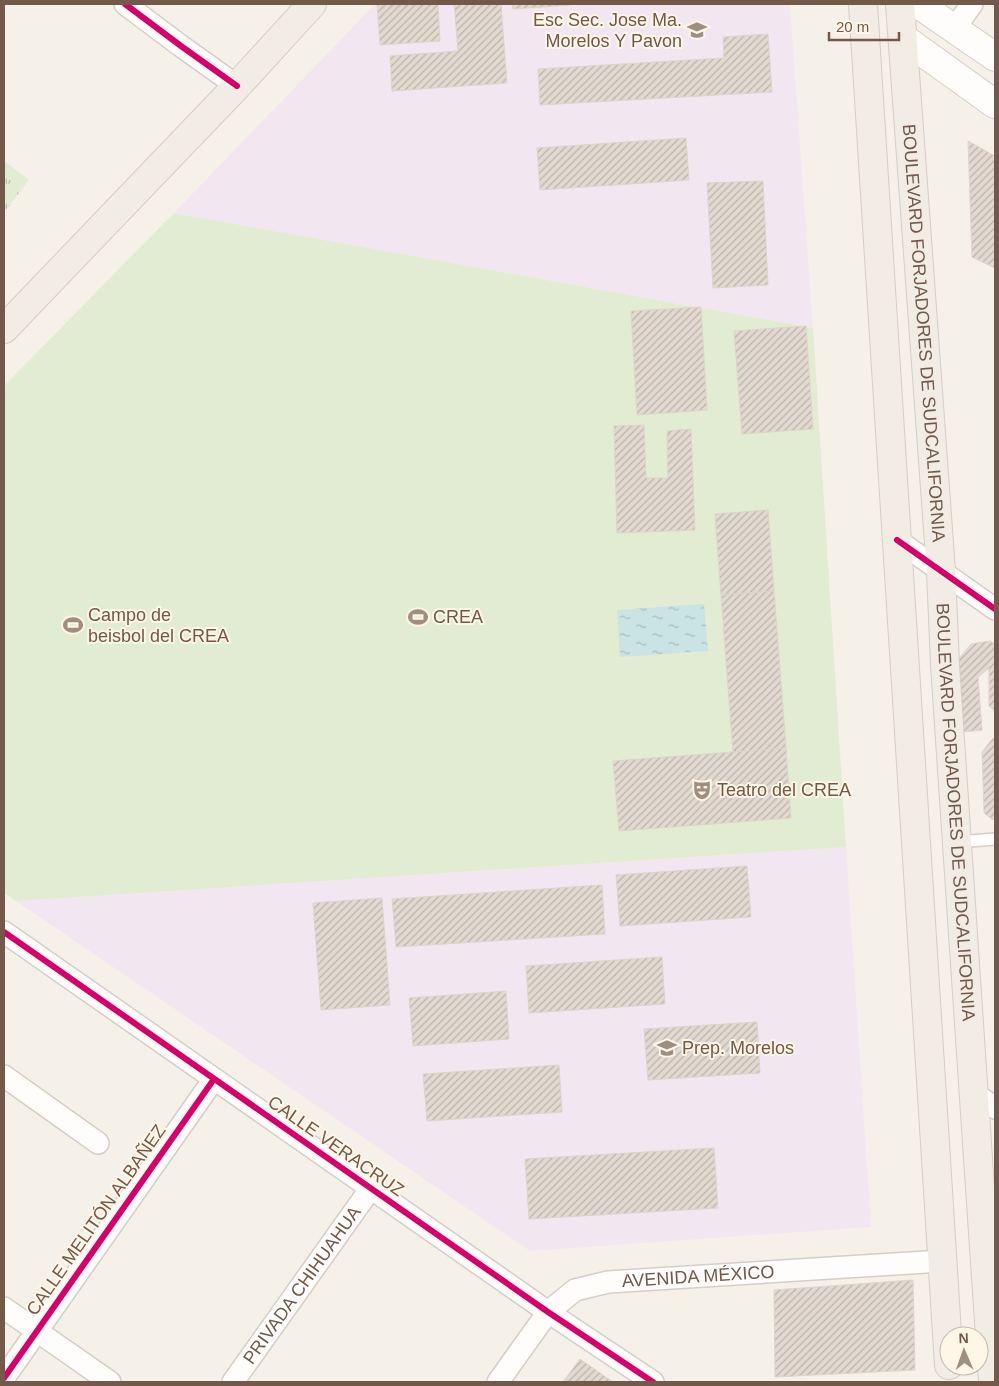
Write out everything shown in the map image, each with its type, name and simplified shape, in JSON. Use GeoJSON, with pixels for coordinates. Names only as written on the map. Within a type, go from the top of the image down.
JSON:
{"type":"FeatureCollection","features":[{"type":"Feature","properties":{"kind":"main road"},"geometry":{"type":"LineString","coordinates":[[4,328],[237,86],[312,4]]}},
{"type":"Feature","properties":{"kind":"main road","name":"BOULEVARD FORJADORES DE SUDCALIFORNIA"},"geometry":{"type":"LineString","coordinates":[[900,4],[941,571],[957,842],[985,1101],[993,1382]]}},
{"type":"Feature","properties":{"kind":"main road"},"geometry":{"type":"LineString","coordinates":[[918,4],[995,57]]}},
{"type":"Feature","properties":{"kind":"main road"},"geometry":{"type":"LineString","coordinates":[[861,5],[903,38],[995,104]]}},
{"type":"Feature","properties":{"kind":"main road"},"geometry":{"type":"LineString","coordinates":[[861,5],[946,1326]]}},
{"type":"Feature","properties":{"kind":"street"},"geometry":{"type":"LineString","coordinates":[[125,4],[237,86]]}},
{"type":"Feature","properties":{"kind":"street"},"geometry":{"type":"LineString","coordinates":[[954,29],[972,4]]}},
{"type":"Feature","properties":{"kind":"street"},"geometry":{"type":"LineString","coordinates":[[897,540],[995,609]]}},
{"type":"Feature","properties":{"kind":"street","name":"CALLE VERACRUZ"},"geometry":{"type":"LineString","coordinates":[[4,932],[548,1312],[652,1382]]}},
{"type":"Feature","properties":{"kind":"street"},"geometry":{"type":"LineString","coordinates":[[4,1076],[98,1142]]}},
{"type":"Feature","properties":{"kind":"street","name":"CALLE MELITÓN ALBAÑEZ"},"geometry":{"type":"LineString","coordinates":[[4,1378],[214,1079]]}},
{"type":"Feature","properties":{"kind":"street","name":"PRIVADA CHIHUAHUA"},"geometry":{"type":"LineString","coordinates":[[233,1382],[371,1188]]}},
{"type":"Feature","properties":{"kind":"street","name":"AVENIDA MÉXICO"},"geometry":{"type":"LineString","coordinates":[[498,1382],[548,1312],[575,1290],[608,1282],[942,1262]]}},
{"type":"Feature","properties":{"kind":"street"},"geometry":{"type":"LineString","coordinates":[[4,1308],[110,1382]]}},
{"type":"Feature","properties":{"kind":"lane"},"geometry":{"type":"LineString","coordinates":[[957,842],[995,839]]}},
{"type":"Feature","properties":{"kind":"shaded area"},"geometry":{"type":"Polygon","coordinates":[[[375,4],[790,4],[813,328],[174,213],[375,4]]]}},
{"type":"Feature","properties":{"kind":"shaded area"},"geometry":{"type":"Polygon","coordinates":[[[846,847],[871,1227],[530,1251],[16,901],[846,847]]]}},
{"type":"Feature","properties":{"kind":"green space"},"geometry":{"type":"Polygon","coordinates":[[[4,161],[29,180],[4,213],[4,161]]]}},
{"type":"Feature","properties":{"kind":"green space","name":"CREA"},"geometry":{"type":"Polygon","coordinates":[[[174,213],[813,328],[846,847],[16,901],[4,893],[4,386],[174,213]]]}},
{"type":"Feature","properties":{"kind":"water"},"geometry":{"type":"Polygon","coordinates":[[[704,604],[708,651],[620,657],[617,610],[704,604]]]}},
{"type":"Feature","properties":{"kind":"building"},"geometry":{"type":"Polygon","coordinates":[[[377,4],[438,4],[440,41],[380,45],[377,4]]]}},
{"type":"Feature","properties":{"kind":"building"},"geometry":{"type":"Polygon","coordinates":[[[454,4],[501,4],[507,83],[392,91],[390,56],[458,51],[454,4]]]}},
{"type":"Feature","properties":{"kind":"building"},"geometry":{"type":"Polygon","coordinates":[[[512,4],[572,4],[572,5],[513,9],[512,4]]]}},
{"type":"Feature","properties":{"kind":"building"},"geometry":{"type":"Polygon","coordinates":[[[768,34],[772,92],[540,105],[538,69],[724,58],[723,37],[768,34]]]}},
{"type":"Feature","properties":{"kind":"building"},"geometry":{"type":"Polygon","coordinates":[[[686,138],[689,180],[540,190],[537,148],[686,138]]]}},
{"type":"Feature","properties":{"kind":"building"},"geometry":{"type":"Polygon","coordinates":[[[968,141],[995,156],[995,268],[972,257],[968,141]]]}},
{"type":"Feature","properties":{"kind":"building"},"geometry":{"type":"Polygon","coordinates":[[[763,181],[768,285],[713,288],[707,183],[763,181]]]}},
{"type":"Feature","properties":{"kind":"building"},"geometry":{"type":"Polygon","coordinates":[[[701,307],[707,410],[637,415],[631,311],[701,307]]]}},
{"type":"Feature","properties":{"kind":"building"},"geometry":{"type":"Polygon","coordinates":[[[806,326],[813,429],[742,434],[734,331],[806,326]]]}},
{"type":"Feature","properties":{"kind":"building"},"geometry":{"type":"Polygon","coordinates":[[[644,425],[646,478],[668,478],[667,431],[691,429],[695,530],[617,533],[614,426],[644,425]]]}},
{"type":"Feature","properties":{"kind":"building"},"geometry":{"type":"Polygon","coordinates":[[[768,510],[774,591],[721,595],[715,514],[768,510]]]}},
{"type":"Feature","properties":{"kind":"building"},"geometry":{"type":"Polygon","coordinates":[[[774,591],[786,748],[733,752],[721,595],[774,591]]]}},
{"type":"Feature","properties":{"kind":"building"},"geometry":{"type":"Polygon","coordinates":[[[990,641],[995,644],[995,711],[989,706],[989,668],[978,677],[982,730],[963,732],[957,661],[971,644],[990,641]]]}},
{"type":"Feature","properties":{"kind":"building"},"geometry":{"type":"Polygon","coordinates":[[[993,738],[995,740],[995,817],[993,820],[984,813],[982,752],[993,738]]]}},
{"type":"Feature","properties":{"kind":"building","name":"Teatro del CREA"},"geometry":{"type":"Polygon","coordinates":[[[786,748],[791,818],[619,831],[613,761],[786,748]]]}},
{"type":"Feature","properties":{"kind":"building"},"geometry":{"type":"Polygon","coordinates":[[[747,866],[751,917],[620,926],[616,875],[747,866]]]}},
{"type":"Feature","properties":{"kind":"building"},"geometry":{"type":"Polygon","coordinates":[[[602,885],[605,934],[396,947],[392,899],[602,885]]]}},
{"type":"Feature","properties":{"kind":"building"},"geometry":{"type":"Polygon","coordinates":[[[382,898],[390,1005],[321,1010],[313,903],[382,898]]]}},
{"type":"Feature","properties":{"kind":"building"},"geometry":{"type":"Polygon","coordinates":[[[662,957],[665,1004],[529,1013],[526,966],[662,957]]]}},
{"type":"Feature","properties":{"kind":"building"},"geometry":{"type":"Polygon","coordinates":[[[506,991],[509,1039],[413,1046],[409,998],[506,991]]]}},
{"type":"Feature","properties":{"kind":"building"},"geometry":{"type":"Polygon","coordinates":[[[757,1022],[760,1073],[648,1080],[644,1029],[757,1022]]]}},
{"type":"Feature","properties":{"kind":"building"},"geometry":{"type":"Polygon","coordinates":[[[559,1065],[562,1112],[427,1121],[423,1074],[559,1065]]]}},
{"type":"Feature","properties":{"kind":"building"},"geometry":{"type":"Polygon","coordinates":[[[714,1148],[718,1208],[529,1219],[525,1159],[714,1148]]]}},
{"type":"Feature","properties":{"kind":"building"},"geometry":{"type":"Polygon","coordinates":[[[913,1280],[915,1370],[775,1377],[774,1290],[913,1280]]]}},
{"type":"Feature","properties":{"kind":"building"},"geometry":{"type":"Polygon","coordinates":[[[580,1359],[613,1382],[563,1382],[580,1359]]]}},
{"type":"Feature","properties":{"kind":"cycle path"},"geometry":{"type":"LineString","coordinates":[[125,4],[237,86]]}},
{"type":"Feature","properties":{"kind":"cycle path"},"geometry":{"type":"LineString","coordinates":[[897,540],[995,609]]}},
{"type":"Feature","properties":{"kind":"cycle path"},"geometry":{"type":"LineString","coordinates":[[4,932],[548,1312],[653,1382]]}},
{"type":"Feature","properties":{"kind":"cycle path"},"geometry":{"type":"LineString","coordinates":[[4,1378],[214,1079]]}},
{"type":"Feature","properties":{"kind":"place","name":"Esc Sec. Jose Ma. Morelos Y Pavon"},"geometry":{"type":"Point","coordinates":[697,30]}},
{"type":"Feature","properties":{"kind":"place","name":"CREA"},"geometry":{"type":"Point","coordinates":[418,617]}},
{"type":"Feature","properties":{"kind":"place","name":"Campo de beisbol del CREA"},"geometry":{"type":"Point","coordinates":[73,625]}},
{"type":"Feature","properties":{"kind":"place","name":"Teatro del CREA"},"geometry":{"type":"Point","coordinates":[702,790]}},
{"type":"Feature","properties":{"kind":"place","name":"Prep. Morelos"},"geometry":{"type":"Point","coordinates":[667,1048]}}]}
